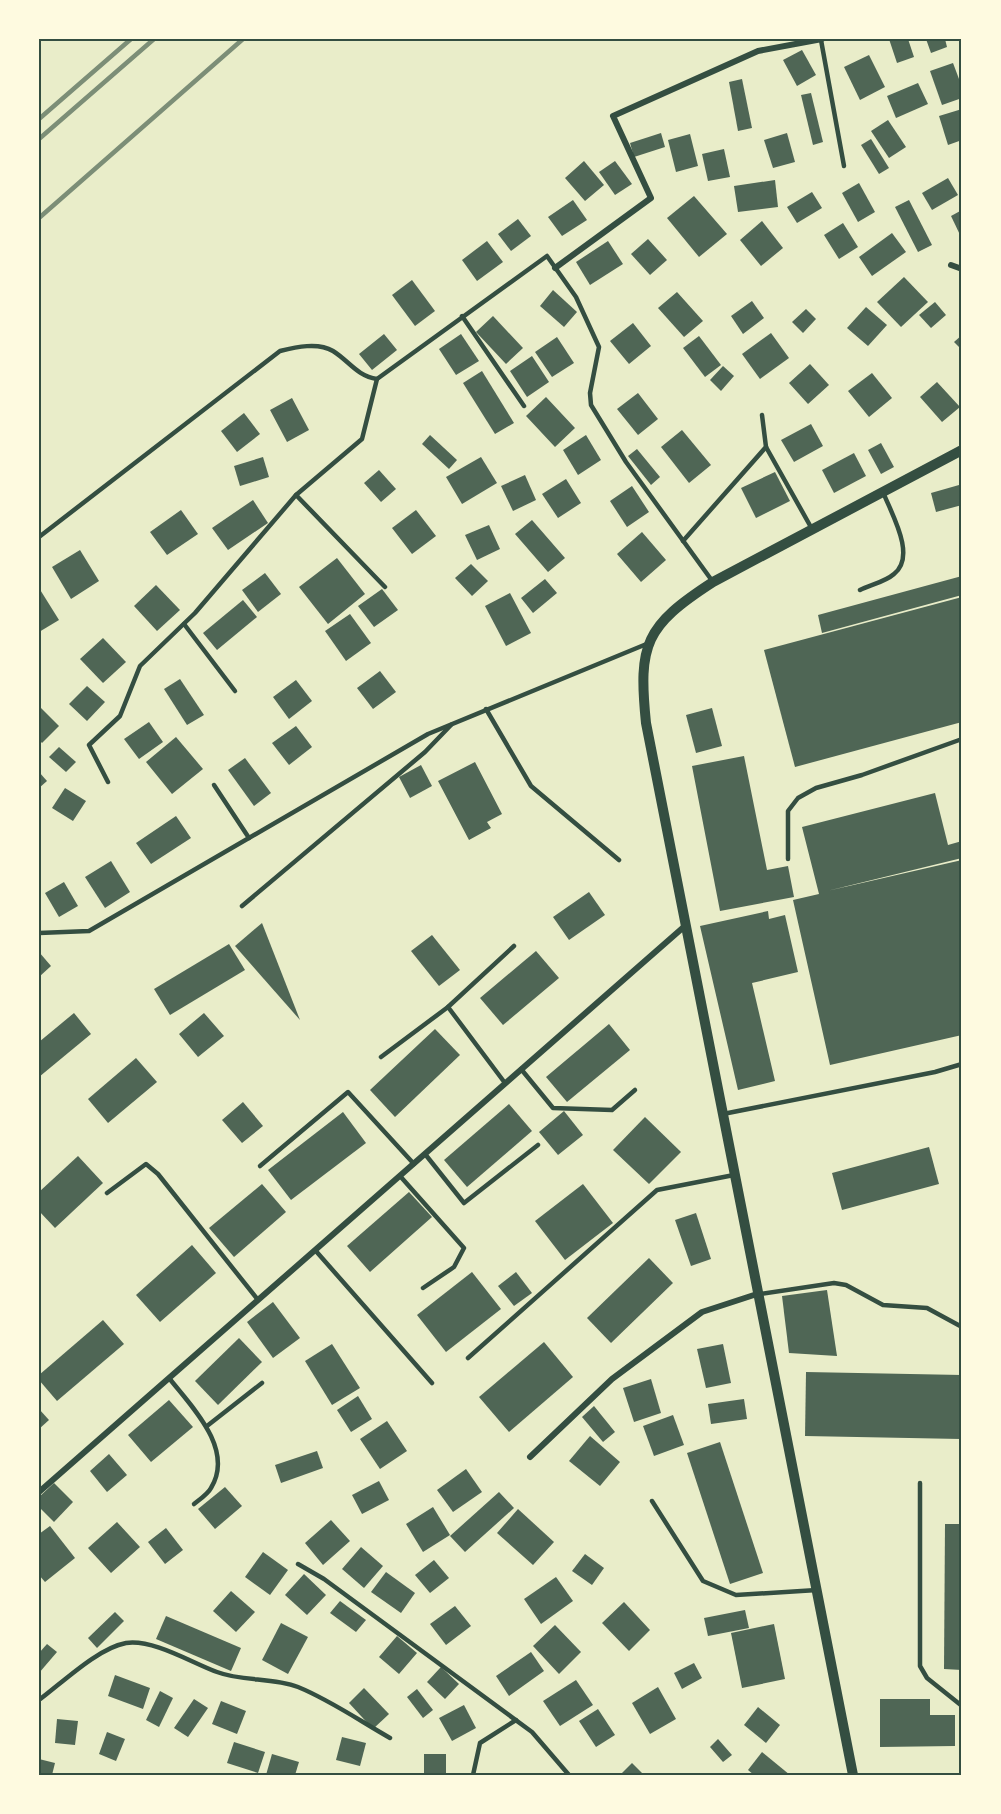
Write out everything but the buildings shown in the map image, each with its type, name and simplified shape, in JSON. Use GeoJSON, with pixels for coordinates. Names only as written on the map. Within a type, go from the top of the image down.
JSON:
{"type":"FeatureCollection","features":[{"type":"Feature","properties":{"kind":"street"},"geometry":{"type":"LineString","coordinates":[[555,268],[651,198],[613,116],[758,51],[821,39]]}},
{"type":"Feature","properties":{"kind":"street"},"geometry":{"type":"LineString","coordinates":[[951,265],[962,269]]}},
{"type":"Feature","properties":{"kind":"street"},"geometry":{"type":"LineString","coordinates":[[853,1775],[646,723],[641,676],[649,643],[664,618],[712,582],[962,450]]}},
{"type":"Feature","properties":{"kind":"street"},"geometry":{"type":"LineString","coordinates":[[39,1492],[686,925]]}},
{"type":"Feature","properties":{"kind":"street"},"geometry":{"type":"LineString","coordinates":[[530,1456],[612,1379],[702,1312],[757,1294]]}},
{"type":"Feature","properties":{"kind":"lane"},"geometry":{"type":"LineString","coordinates":[[821,39],[844,166]]}},
{"type":"Feature","properties":{"kind":"lane"},"geometry":{"type":"LineString","coordinates":[[108,782],[89,745],[120,716],[140,666],[184,624],[296,495],[362,439],[377,379],[547,256],[576,297],[599,347],[590,393],[591,405],[626,462],[712,582]]}},
{"type":"Feature","properties":{"kind":"lane"},"geometry":{"type":"LineString","coordinates":[[462,316],[524,406]]}},
{"type":"Feature","properties":{"kind":"lane"},"geometry":{"type":"LineString","coordinates":[[39,537],[280,351],[304,346],[331,350],[364,377],[377,379]]}},
{"type":"Feature","properties":{"kind":"lane"},"geometry":{"type":"LineString","coordinates":[[762,415],[766,447],[812,529]]}},
{"type":"Feature","properties":{"kind":"lane"},"geometry":{"type":"LineString","coordinates":[[683,541],[766,447]]}},
{"type":"Feature","properties":{"kind":"lane"},"geometry":{"type":"LineString","coordinates":[[860,590],[894,575],[903,564],[903,548],[883,492]]}},
{"type":"Feature","properties":{"kind":"lane"},"geometry":{"type":"LineString","coordinates":[[296,495],[385,587]]}},
{"type":"Feature","properties":{"kind":"lane"},"geometry":{"type":"LineString","coordinates":[[184,624],[235,691]]}},
{"type":"Feature","properties":{"kind":"lane"},"geometry":{"type":"LineString","coordinates":[[39,933],[89,931],[428,734],[649,643]]}},
{"type":"Feature","properties":{"kind":"lane"},"geometry":{"type":"LineString","coordinates":[[486,709],[531,786],[619,860]]}},
{"type":"Feature","properties":{"kind":"lane"},"geometry":{"type":"LineString","coordinates":[[242,906],[425,752],[453,723]]}},
{"type":"Feature","properties":{"kind":"lane"},"geometry":{"type":"LineString","coordinates":[[788,860],[788,811],[798,798],[816,788],[862,775],[962,739]]}},
{"type":"Feature","properties":{"kind":"lane"},"geometry":{"type":"LineString","coordinates":[[214,785],[249,838]]}},
{"type":"Feature","properties":{"kind":"lane"},"geometry":{"type":"LineString","coordinates":[[381,1057],[448,1007],[514,946]]}},
{"type":"Feature","properties":{"kind":"lane"},"geometry":{"type":"LineString","coordinates":[[448,1007],[505,1083]]}},
{"type":"Feature","properties":{"kind":"lane"},"geometry":{"type":"LineString","coordinates":[[723,1114],[934,1072],[962,1064]]}},
{"type":"Feature","properties":{"kind":"lane"},"geometry":{"type":"LineString","coordinates":[[521,1069],[553,1108],[612,1110],[635,1090]]}},
{"type":"Feature","properties":{"kind":"lane"},"geometry":{"type":"LineString","coordinates":[[260,1166],[348,1092],[414,1164]]}},
{"type":"Feature","properties":{"kind":"lane"},"geometry":{"type":"LineString","coordinates":[[425,1154],[464,1203],[538,1145]]}},
{"type":"Feature","properties":{"kind":"lane"},"geometry":{"type":"LineString","coordinates":[[108,1193],[146,1164],[158,1174],[258,1300]]}},
{"type":"Feature","properties":{"kind":"lane"},"geometry":{"type":"LineString","coordinates":[[468,1358],[657,1190],[734,1175]]}},
{"type":"Feature","properties":{"kind":"lane"},"geometry":{"type":"LineString","coordinates":[[400,1176],[464,1248],[454,1267],[423,1288]]}},
{"type":"Feature","properties":{"kind":"lane"},"geometry":{"type":"LineString","coordinates":[[315,1250],[432,1383]]}},
{"type":"Feature","properties":{"kind":"lane"},"geometry":{"type":"LineString","coordinates":[[757,1294],[834,1283],[846,1285],[883,1305],[927,1308],[962,1327]]}},
{"type":"Feature","properties":{"kind":"lane"},"geometry":{"type":"LineString","coordinates":[[169,1378],[207,1426],[218,1462],[211,1488],[194,1504]]}},
{"type":"Feature","properties":{"kind":"lane"},"geometry":{"type":"LineString","coordinates":[[207,1426],[262,1383]]}},
{"type":"Feature","properties":{"kind":"lane"},"geometry":{"type":"LineString","coordinates":[[920,1483],[920,1666],[927,1678],[962,1706]]}},
{"type":"Feature","properties":{"kind":"lane"},"geometry":{"type":"LineString","coordinates":[[652,1502],[703,1581],[736,1595],[817,1590]]}},
{"type":"Feature","properties":{"kind":"lane"},"geometry":{"type":"LineString","coordinates":[[298,1564],[324,1579],[532,1732],[569,1775]]}},
{"type":"Feature","properties":{"kind":"lane"},"geometry":{"type":"LineString","coordinates":[[39,1700],[110,1648],[129,1643],[142,1644],[168,1651],[220,1673],[298,1687],[390,1738]]}},
{"type":"Feature","properties":{"kind":"lane"},"geometry":{"type":"LineString","coordinates":[[473,1775],[480,1743],[516,1720]]}},
{"type":"Feature","properties":{"kind":"railway"},"geometry":{"type":"LineString","coordinates":[[39,119],[131,39]]}},
{"type":"Feature","properties":{"kind":"railway"},"geometry":{"type":"LineString","coordinates":[[39,139],[154,39]]}},
{"type":"Feature","properties":{"kind":"railway"},"geometry":{"type":"LineString","coordinates":[[39,218],[243,39]]}}]}
